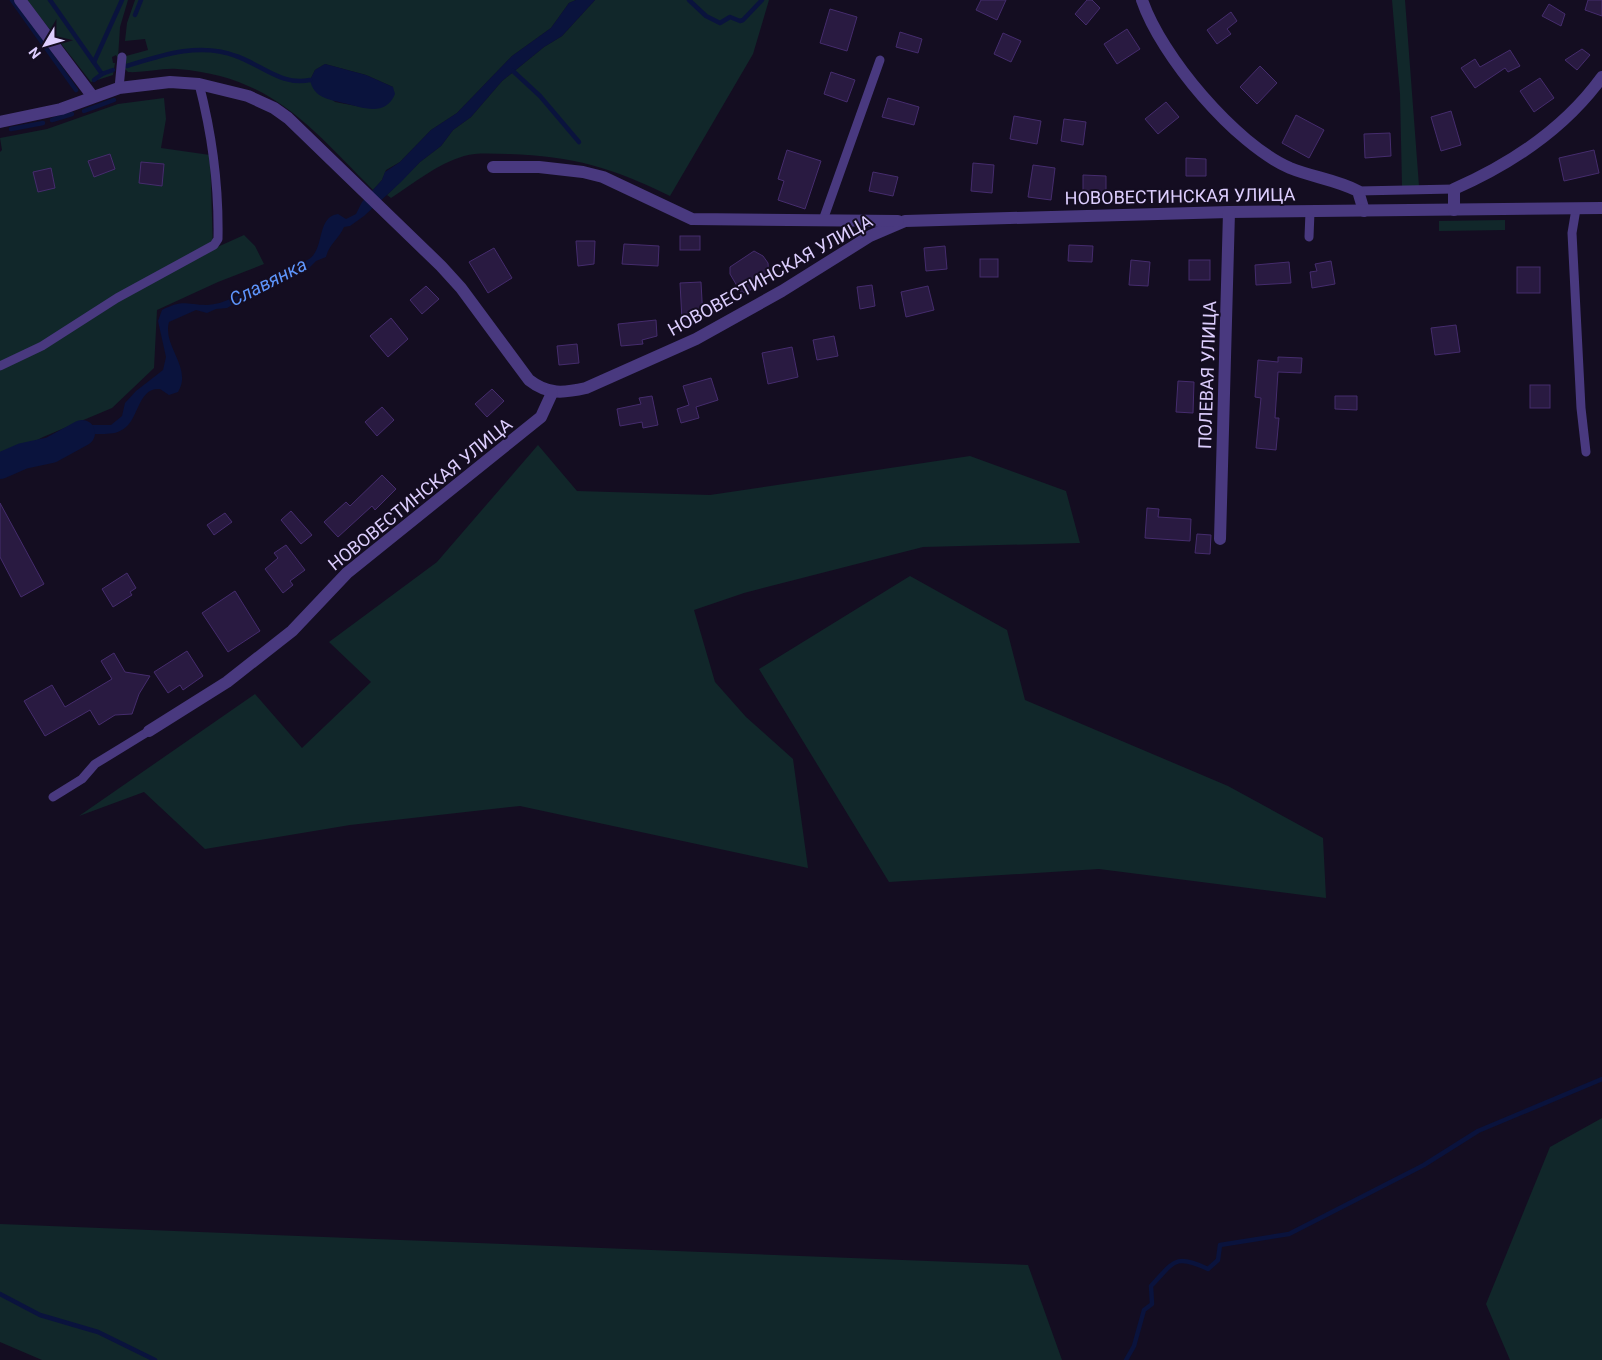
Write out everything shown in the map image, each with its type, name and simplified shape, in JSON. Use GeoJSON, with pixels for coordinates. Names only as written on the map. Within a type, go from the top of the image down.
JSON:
{"type":"FeatureCollection","features":[{"type":"Feature","properties":{"kind":"street"},"geometry":{"type":"LineString","coordinates":[[20,0],[93,97]]}},
{"type":"Feature","properties":{"kind":"street"},"geometry":{"type":"LineString","coordinates":[[1142,0],[1160,38],[1210,104],[1236,131],[1263,153],[1289,168],[1358,191],[1364,211]]}},
{"type":"Feature","properties":{"kind":"street"},"geometry":{"type":"LineString","coordinates":[[1454,210],[1454,189],[1492,172],[1532,146],[1572,111],[1602,77]]}},
{"type":"Feature","properties":{"kind":"street"},"geometry":{"type":"LineString","coordinates":[[0,122],[42,114],[119,88],[170,82],[199,84],[248,96],[274,108],[302,130],[461,288],[529,380],[538,387],[552,393]]}},
{"type":"Feature","properties":{"kind":"street"},"geometry":{"type":"LineString","coordinates":[[493,167],[539,167],[596,175],[625,186],[692,219],[905,221]]}},
{"type":"Feature","properties":{"kind":"street","name":"НОВОВЕСТИНСКАЯ УЛИЦА"},"geometry":{"type":"LineString","coordinates":[[149,731],[227,682],[292,631],[348,573],[541,417],[552,393],[586,388],[696,339],[782,291],[870,236],[905,221],[1229,212],[1602,208]]}},
{"type":"Feature","properties":{"kind":"street","name":"ПОЛЕВАЯ УЛИЦА"},"geometry":{"type":"LineString","coordinates":[[1220,538],[1229,212]]}},
{"type":"Feature","properties":{"kind":"lane"},"geometry":{"type":"LineString","coordinates":[[119,88],[122,57]]}},
{"type":"Feature","properties":{"kind":"lane"},"geometry":{"type":"LineString","coordinates":[[823,220],[880,60]]}},
{"type":"Feature","properties":{"kind":"lane"},"geometry":{"type":"LineString","coordinates":[[0,366],[42,346],[118,298],[214,245],[218,239],[218,195],[212,146],[199,84]]}},
{"type":"Feature","properties":{"kind":"lane"},"geometry":{"type":"LineString","coordinates":[[1358,191],[1454,189]]}},
{"type":"Feature","properties":{"kind":"lane"},"geometry":{"type":"LineString","coordinates":[[1576,209],[1572,233],[1581,408],[1586,452]]}},
{"type":"Feature","properties":{"kind":"lane"},"geometry":{"type":"LineString","coordinates":[[1309,238],[1310,212]]}},
{"type":"Feature","properties":{"kind":"lane"},"geometry":{"type":"LineString","coordinates":[[53,797],[82,779],[95,764],[149,731]]}},
{"type":"Feature","properties":{"kind":"green space"},"geometry":{"type":"Polygon","coordinates":[[[27,0],[128,0],[120,27],[118,58],[116,55],[112,57],[113,63],[115,63],[113,75],[91,82],[27,0]]]}},
{"type":"Feature","properties":{"kind":"green space"},"geometry":{"type":"Polygon","coordinates":[[[135,0],[576,0],[569,3],[551,28],[512,56],[457,113],[431,130],[400,162],[386,170],[382,180],[373,190],[309,126],[264,94],[239,82],[210,74],[177,69],[128,72],[125,69],[126,56],[148,50],[145,39],[125,41],[127,23],[135,0]],[[325,64],[315,70],[310,80],[335,102],[367,108],[393,87],[366,75],[325,64]]]}},
{"type":"Feature","properties":{"kind":"green space"},"geometry":{"type":"Polygon","coordinates":[[[595,0],[769,0],[753,54],[670,196],[630,178],[592,165],[553,157],[486,153],[454,159],[426,174],[391,198],[387,195],[420,162],[441,146],[453,130],[471,117],[502,81],[544,47],[562,36],[595,0]]]}},
{"type":"Feature","properties":{"kind":"green space"},"geometry":{"type":"Polygon","coordinates":[[[1392,0],[1405,0],[1419,186],[1402,186],[1400,94],[1392,0]]]}},
{"type":"Feature","properties":{"kind":"green space"},"geometry":{"type":"Polygon","coordinates":[[[164,98],[166,119],[161,148],[210,155],[213,249],[244,235],[255,246],[264,264],[218,282],[157,310],[154,368],[112,408],[43,437],[0,459],[0,152],[2,150],[0,138],[47,129],[118,104],[164,98]]]}},
{"type":"Feature","properties":{"kind":"green space"},"geometry":{"type":"Polygon","coordinates":[[[1505,220],[1505,230],[1439,231],[1439,221],[1505,220]]]}},
{"type":"Feature","properties":{"kind":"green space"},"geometry":{"type":"Polygon","coordinates":[[[538,445],[577,491],[710,495],[970,456],[1066,491],[1080,543],[923,547],[744,593],[694,610],[715,682],[746,717],[793,759],[808,868],[520,806],[350,825],[205,849],[144,792],[79,816],[255,694],[302,748],[371,682],[329,642],[437,562],[538,445]]]}},
{"type":"Feature","properties":{"kind":"green space"},"geometry":{"type":"Polygon","coordinates":[[[910,576],[1007,630],[1025,700],[1228,786],[1323,838],[1326,898],[1099,869],[889,882],[759,669],[910,576]]]}},
{"type":"Feature","properties":{"kind":"green space"},"geometry":{"type":"Polygon","coordinates":[[[1602,1118],[1602,1360],[1510,1360],[1486,1304],[1550,1147],[1602,1118]]]}},
{"type":"Feature","properties":{"kind":"green space"},"geometry":{"type":"Polygon","coordinates":[[[0,1224],[1028,1265],[1062,1360],[42,1360],[0,1342],[0,1224]]]}},
{"type":"Feature","properties":{"kind":"water"},"geometry":{"type":"Polygon","coordinates":[[[576,0],[595,0],[562,36],[544,47],[502,81],[471,117],[453,130],[441,146],[420,162],[364,216],[350,226],[344,227],[329,249],[326,257],[316,261],[306,271],[293,274],[275,283],[271,288],[250,296],[242,303],[239,301],[227,308],[216,309],[207,313],[196,310],[169,322],[170,340],[182,374],[182,383],[178,392],[169,395],[160,389],[148,393],[143,397],[126,427],[116,433],[87,435],[54,453],[45,445],[55,437],[85,425],[111,425],[122,416],[125,403],[136,391],[163,370],[166,357],[158,321],[162,310],[184,303],[207,305],[223,302],[309,259],[317,248],[326,221],[331,216],[338,214],[346,219],[356,214],[362,202],[382,180],[385,172],[400,162],[431,130],[457,113],[512,56],[551,28],[569,3],[576,0]]]}},
{"type":"Feature","properties":{"kind":"water"},"geometry":{"type":"Polygon","coordinates":[[[325,64],[366,75],[393,87],[395,94],[385,106],[372,109],[322,97],[315,91],[310,80],[315,70],[325,64]]]}},
{"type":"Feature","properties":{"kind":"building"},"geometry":{"type":"Polygon","coordinates":[[[981,0],[1006,0],[997,20],[976,10],[981,0]]]}},
{"type":"Feature","properties":{"kind":"building"},"geometry":{"type":"Polygon","coordinates":[[[1087,0],[1092,0],[1100,8],[1086,25],[1075,14],[1087,0]]]}},
{"type":"Feature","properties":{"kind":"building"},"geometry":{"type":"Polygon","coordinates":[[[1588,0],[1602,0],[1602,16],[1585,10],[1588,0]]]}},
{"type":"Feature","properties":{"kind":"building"},"geometry":{"type":"Polygon","coordinates":[[[1549,4],[1565,14],[1561,26],[1542,16],[1549,4]]]}},
{"type":"Feature","properties":{"kind":"building"},"geometry":{"type":"Polygon","coordinates":[[[830,9],[857,17],[847,51],[820,43],[830,9]]]}},
{"type":"Feature","properties":{"kind":"building"},"geometry":{"type":"Polygon","coordinates":[[[1231,12],[1237,21],[1227,29],[1231,34],[1217,44],[1207,30],[1231,12]]]}},
{"type":"Feature","properties":{"kind":"building"},"geometry":{"type":"Polygon","coordinates":[[[1127,29],[1140,49],[1117,64],[1104,44],[1127,29]]]}},
{"type":"Feature","properties":{"kind":"building"},"geometry":{"type":"Polygon","coordinates":[[[900,32],[922,39],[918,53],[896,47],[900,32]]]}},
{"type":"Feature","properties":{"kind":"building"},"geometry":{"type":"Polygon","coordinates":[[[1003,33],[1021,41],[1011,62],[994,54],[1003,33]]]}},
{"type":"Feature","properties":{"kind":"building"},"geometry":{"type":"Polygon","coordinates":[[[1582,49],[1590,55],[1577,70],[1565,60],[1582,49]]]}},
{"type":"Feature","properties":{"kind":"building"},"geometry":{"type":"Polygon","coordinates":[[[1510,50],[1520,66],[1508,72],[1505,68],[1475,88],[1461,68],[1475,59],[1480,67],[1510,50]]]}},
{"type":"Feature","properties":{"kind":"building"},"geometry":{"type":"Polygon","coordinates":[[[1260,66],[1277,83],[1257,104],[1240,87],[1260,66]]]}},
{"type":"Feature","properties":{"kind":"building"},"geometry":{"type":"Polygon","coordinates":[[[831,72],[855,80],[847,102],[824,94],[831,72]]]}},
{"type":"Feature","properties":{"kind":"building"},"geometry":{"type":"Polygon","coordinates":[[[1540,78],[1554,98],[1534,112],[1520,91],[1540,78]]]}},
{"type":"Feature","properties":{"kind":"building"},"geometry":{"type":"Polygon","coordinates":[[[888,98],[919,107],[914,125],[882,117],[888,98]]]}},
{"type":"Feature","properties":{"kind":"building"},"geometry":{"type":"Polygon","coordinates":[[[1166,102],[1179,117],[1158,134],[1145,119],[1166,102]]]}},
{"type":"Feature","properties":{"kind":"building"},"geometry":{"type":"Polygon","coordinates":[[[1451,111],[1461,145],[1441,151],[1431,117],[1451,111]]]}},
{"type":"Feature","properties":{"kind":"building"},"geometry":{"type":"Polygon","coordinates":[[[1296,115],[1324,130],[1309,158],[1282,143],[1296,115]]]}},
{"type":"Feature","properties":{"kind":"building"},"geometry":{"type":"Polygon","coordinates":[[[1014,116],[1041,121],[1037,144],[1010,139],[1014,116]]]}},
{"type":"Feature","properties":{"kind":"building"},"geometry":{"type":"Polygon","coordinates":[[[1064,119],[1086,122],[1083,145],[1061,141],[1064,119]]]}},
{"type":"Feature","properties":{"kind":"building"},"geometry":{"type":"Polygon","coordinates":[[[1390,133],[1391,156],[1365,158],[1364,134],[1390,133]]]}},
{"type":"Feature","properties":{"kind":"building"},"geometry":{"type":"Polygon","coordinates":[[[787,150],[821,161],[805,209],[778,200],[784,181],[778,179],[787,150]]]}},
{"type":"Feature","properties":{"kind":"building"},"geometry":{"type":"Polygon","coordinates":[[[1594,150],[1599,173],[1564,181],[1559,158],[1594,150]]]}},
{"type":"Feature","properties":{"kind":"building"},"geometry":{"type":"Polygon","coordinates":[[[110,154],[115,169],[94,177],[88,161],[110,154]]]}},
{"type":"Feature","properties":{"kind":"building"},"geometry":{"type":"Polygon","coordinates":[[[1186,158],[1206,159],[1206,176],[1186,176],[1186,158]]]}},
{"type":"Feature","properties":{"kind":"building"},"geometry":{"type":"Polygon","coordinates":[[[141,162],[164,164],[162,186],[139,183],[141,162]]]}},
{"type":"Feature","properties":{"kind":"building"},"geometry":{"type":"Polygon","coordinates":[[[973,163],[994,165],[992,193],[971,191],[973,163]]]}},
{"type":"Feature","properties":{"kind":"building"},"geometry":{"type":"Polygon","coordinates":[[[1033,165],[1055,168],[1051,200],[1028,197],[1033,165]]]}},
{"type":"Feature","properties":{"kind":"building"},"geometry":{"type":"Polygon","coordinates":[[[51,168],[55,188],[38,192],[33,172],[51,168]]]}},
{"type":"Feature","properties":{"kind":"building"},"geometry":{"type":"Polygon","coordinates":[[[873,172],[898,177],[893,196],[869,191],[873,172]]]}},
{"type":"Feature","properties":{"kind":"building"},"geometry":{"type":"Polygon","coordinates":[[[1083,175],[1106,176],[1106,193],[1083,192],[1083,175]]]}},
{"type":"Feature","properties":{"kind":"building"},"geometry":{"type":"Polygon","coordinates":[[[680,236],[700,236],[700,250],[680,250],[680,236]]]}},
{"type":"Feature","properties":{"kind":"building"},"geometry":{"type":"Polygon","coordinates":[[[576,241],[595,241],[594,264],[578,266],[576,241]]]}},
{"type":"Feature","properties":{"kind":"building"},"geometry":{"type":"Polygon","coordinates":[[[624,244],[659,246],[658,266],[622,264],[624,244]]]}},
{"type":"Feature","properties":{"kind":"building"},"geometry":{"type":"Polygon","coordinates":[[[1069,245],[1093,246],[1092,262],[1068,261],[1069,245]]]}},
{"type":"Feature","properties":{"kind":"building"},"geometry":{"type":"Polygon","coordinates":[[[945,246],[947,269],[926,271],[924,248],[945,246]]]}},
{"type":"Feature","properties":{"kind":"building"},"geometry":{"type":"Polygon","coordinates":[[[494,248],[512,278],[488,293],[469,262],[494,248]]]}},
{"type":"Feature","properties":{"kind":"building"},"geometry":{"type":"Polygon","coordinates":[[[754,251],[763,256],[768,263],[769,277],[746,293],[740,291],[730,274],[730,267],[754,251]]]}},
{"type":"Feature","properties":{"kind":"building"},"geometry":{"type":"Polygon","coordinates":[[[980,259],[998,259],[998,277],[980,277],[980,259]]]}},
{"type":"Feature","properties":{"kind":"building"},"geometry":{"type":"Polygon","coordinates":[[[1131,260],[1150,262],[1148,286],[1129,285],[1131,260]]]}},
{"type":"Feature","properties":{"kind":"building"},"geometry":{"type":"Polygon","coordinates":[[[1189,260],[1210,260],[1210,280],[1189,280],[1189,260]]]}},
{"type":"Feature","properties":{"kind":"building"},"geometry":{"type":"Polygon","coordinates":[[[1331,261],[1335,284],[1312,288],[1310,272],[1317,271],[1315,264],[1331,261]]]}},
{"type":"Feature","properties":{"kind":"building"},"geometry":{"type":"Polygon","coordinates":[[[1289,262],[1291,283],[1256,285],[1255,265],[1289,262]]]}},
{"type":"Feature","properties":{"kind":"building"},"geometry":{"type":"Polygon","coordinates":[[[1517,267],[1540,267],[1540,293],[1517,293],[1517,267]]]}},
{"type":"Feature","properties":{"kind":"building"},"geometry":{"type":"Polygon","coordinates":[[[701,282],[703,319],[682,320],[680,283],[701,282]]]}},
{"type":"Feature","properties":{"kind":"building"},"geometry":{"type":"Polygon","coordinates":[[[872,285],[875,306],[860,309],[857,287],[872,285]]]}},
{"type":"Feature","properties":{"kind":"building"},"geometry":{"type":"Polygon","coordinates":[[[426,286],[439,299],[422,314],[410,300],[426,286]]]}},
{"type":"Feature","properties":{"kind":"building"},"geometry":{"type":"Polygon","coordinates":[[[928,286],[934,310],[906,317],[901,292],[928,286]]]}},
{"type":"Feature","properties":{"kind":"building"},"geometry":{"type":"Polygon","coordinates":[[[391,318],[408,339],[388,357],[370,336],[391,318]]]}},
{"type":"Feature","properties":{"kind":"building"},"geometry":{"type":"Polygon","coordinates":[[[656,320],[657,336],[642,340],[643,344],[621,346],[618,324],[656,320]]]}},
{"type":"Feature","properties":{"kind":"building"},"geometry":{"type":"Polygon","coordinates":[[[1456,325],[1460,352],[1435,355],[1431,328],[1456,325]]]}},
{"type":"Feature","properties":{"kind":"building"},"geometry":{"type":"Polygon","coordinates":[[[834,336],[838,356],[817,360],[813,340],[834,336]]]}},
{"type":"Feature","properties":{"kind":"building"},"geometry":{"type":"Polygon","coordinates":[[[577,344],[579,363],[559,365],[557,346],[577,344]]]}},
{"type":"Feature","properties":{"kind":"building"},"geometry":{"type":"Polygon","coordinates":[[[792,347],[798,377],[768,384],[762,353],[792,347]]]}},
{"type":"Feature","properties":{"kind":"building"},"geometry":{"type":"Polygon","coordinates":[[[1278,357],[1302,358],[1301,373],[1278,372],[1275,418],[1279,418],[1276,450],[1256,448],[1261,398],[1255,397],[1258,360],[1278,362],[1278,357]]]}},
{"type":"Feature","properties":{"kind":"building"},"geometry":{"type":"Polygon","coordinates":[[[711,378],[718,400],[696,407],[699,418],[681,423],[677,409],[689,405],[683,386],[711,378]]]}},
{"type":"Feature","properties":{"kind":"building"},"geometry":{"type":"Polygon","coordinates":[[[1178,381],[1194,382],[1193,413],[1176,412],[1178,381]]]}},
{"type":"Feature","properties":{"kind":"building"},"geometry":{"type":"Polygon","coordinates":[[[1530,385],[1550,385],[1550,408],[1530,408],[1530,385]]]}},
{"type":"Feature","properties":{"kind":"building"},"geometry":{"type":"Polygon","coordinates":[[[492,389],[504,401],[487,417],[475,404],[492,389]]]}},
{"type":"Feature","properties":{"kind":"building"},"geometry":{"type":"Polygon","coordinates":[[[652,396],[658,425],[643,428],[642,422],[620,426],[617,409],[641,404],[639,398],[652,396]]]}},
{"type":"Feature","properties":{"kind":"building"},"geometry":{"type":"Polygon","coordinates":[[[1335,396],[1357,396],[1357,410],[1335,409],[1335,396]]]}},
{"type":"Feature","properties":{"kind":"building"},"geometry":{"type":"Polygon","coordinates":[[[382,407],[394,420],[377,436],[365,422],[382,407]]]}},
{"type":"Feature","properties":{"kind":"building"},"geometry":{"type":"Polygon","coordinates":[[[382,475],[396,489],[375,510],[372,506],[338,537],[324,522],[346,502],[350,506],[382,475]]]}},
{"type":"Feature","properties":{"kind":"building"},"geometry":{"type":"Polygon","coordinates":[[[0,503],[44,584],[21,597],[0,557],[0,503]]]}},
{"type":"Feature","properties":{"kind":"building"},"geometry":{"type":"Polygon","coordinates":[[[1147,508],[1159,509],[1158,517],[1191,519],[1190,541],[1145,538],[1147,508]]]}},
{"type":"Feature","properties":{"kind":"building"},"geometry":{"type":"Polygon","coordinates":[[[291,511],[312,535],[301,544],[281,520],[291,511]]]}},
{"type":"Feature","properties":{"kind":"building"},"geometry":{"type":"Polygon","coordinates":[[[225,513],[232,522],[214,535],[207,525],[225,513]]]}},
{"type":"Feature","properties":{"kind":"building"},"geometry":{"type":"Polygon","coordinates":[[[1197,534],[1211,535],[1210,554],[1195,553],[1197,534]]]}},
{"type":"Feature","properties":{"kind":"building"},"geometry":{"type":"Polygon","coordinates":[[[286,545],[305,570],[290,581],[293,585],[283,593],[265,569],[278,558],[274,553],[286,545]]]}},
{"type":"Feature","properties":{"kind":"building"},"geometry":{"type":"Polygon","coordinates":[[[127,573],[136,588],[130,592],[132,595],[113,607],[102,589],[127,573]]]}},
{"type":"Feature","properties":{"kind":"building"},"geometry":{"type":"Polygon","coordinates":[[[235,591],[260,631],[228,652],[202,613],[235,591]]]}},
{"type":"Feature","properties":{"kind":"building"},"geometry":{"type":"Polygon","coordinates":[[[187,651],[203,676],[183,690],[180,685],[168,693],[154,672],[187,651]]]}},
{"type":"Feature","properties":{"kind":"building"},"geometry":{"type":"Polygon","coordinates":[[[114,653],[125,672],[150,676],[139,694],[132,714],[115,715],[99,725],[90,710],[45,736],[24,701],[52,685],[65,707],[112,679],[101,661],[114,653]]]}},
{"type":"Feature","properties":{"kind":"waterway"},"geometry":{"type":"LineString","coordinates":[[12,0],[76,90]]}},
{"type":"Feature","properties":{"kind":"waterway"},"geometry":{"type":"LineString","coordinates":[[50,0],[102,74]]}},
{"type":"Feature","properties":{"kind":"waterway"},"geometry":{"type":"LineString","coordinates":[[94,62],[122,0]]}},
{"type":"Feature","properties":{"kind":"waterway"},"geometry":{"type":"LineString","coordinates":[[135,15],[141,0]]}},
{"type":"Feature","properties":{"kind":"waterway"},"geometry":{"type":"LineString","coordinates":[[689,0],[706,16],[720,23],[730,17],[740,21],[743,20],[762,0]]}},
{"type":"Feature","properties":{"kind":"waterway"},"geometry":{"type":"LineString","coordinates":[[127,66],[167,54],[209,50],[236,56],[272,74],[290,80],[310,80]]}},
{"type":"Feature","properties":{"kind":"waterway"},"geometry":{"type":"LineString","coordinates":[[94,80],[102,74],[113,70]]}},
{"type":"Feature","properties":{"kind":"waterway"},"geometry":{"type":"LineString","coordinates":[[513,71],[540,96],[579,142]]}},
{"type":"Feature","properties":{"kind":"waterway"},"geometry":{"type":"LineString","coordinates":[[84,111],[114,100]]}},
{"type":"Feature","properties":{"kind":"waterway"},"geometry":{"type":"LineString","coordinates":[[52,120],[72,114]]}},
{"type":"Feature","properties":{"kind":"waterway"},"geometry":{"type":"LineString","coordinates":[[11,129],[43,123]]}},
{"type":"Feature","properties":{"kind":"waterway","name":"Славянка"},"geometry":{"type":"LineString","coordinates":[[0,466],[23,456],[51,450],[82,433]]}},
{"type":"Feature","properties":{"kind":"waterway"},"geometry":{"type":"LineString","coordinates":[[1126,1360],[1134,1346],[1144,1310],[1152,1304],[1151,1286],[1175,1262],[1188,1262],[1208,1269],[1218,1260],[1220,1245],[1289,1234],[1424,1165],[1478,1131],[1602,1079]]}},
{"type":"Feature","properties":{"kind":"waterway"},"geometry":{"type":"LineString","coordinates":[[0,1294],[40,1315],[98,1332],[155,1360]]}}]}
